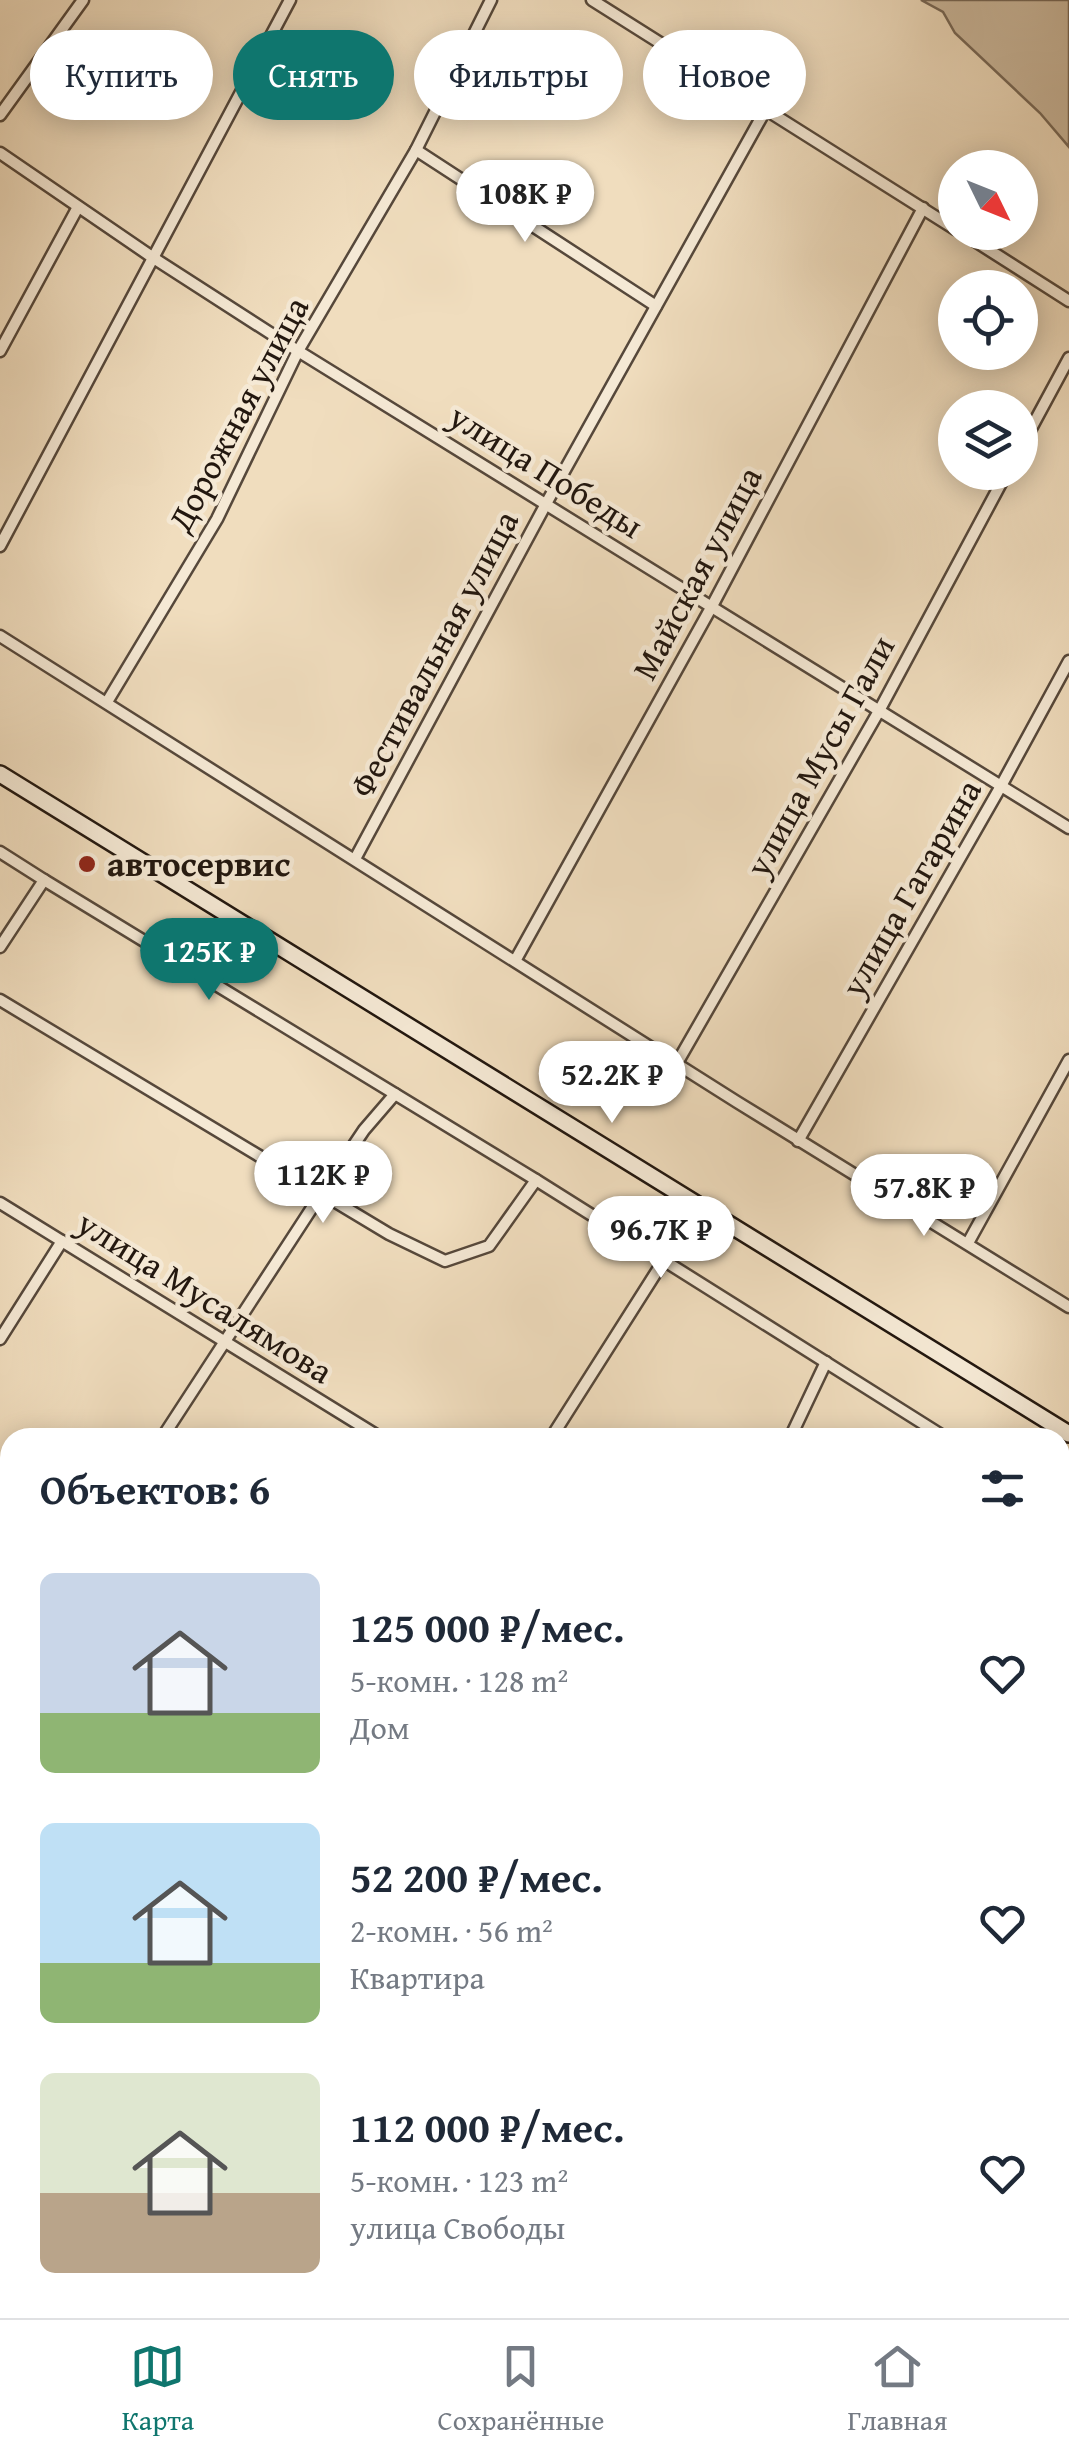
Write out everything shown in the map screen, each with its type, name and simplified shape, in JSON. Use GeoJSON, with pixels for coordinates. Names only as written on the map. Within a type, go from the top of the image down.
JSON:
{"type":"FeatureCollection","features":[{"type":"Feature","properties":{"kind":"main road"},"geometry":{"type":"LineString","coordinates":[[0,774],[1059,1428]]}},
{"type":"Feature","properties":{"kind":"street"},"geometry":{"type":"LineString","coordinates":[[0,116],[83,0]]}},
{"type":"Feature","properties":{"kind":"street"},"geometry":{"type":"LineString","coordinates":[[0,546],[290,0]]}},
{"type":"Feature","properties":{"kind":"street","name":"Дорожная улица"},"geometry":{"type":"LineString","coordinates":[[107,702],[217,520],[298,351],[416,150],[491,0]]}},
{"type":"Feature","properties":{"kind":"street"},"geometry":{"type":"LineString","coordinates":[[592,0],[643,32]]}},
{"type":"Feature","properties":{"kind":"street","name":"Фестивальная улица"},"geometry":{"type":"LineString","coordinates":[[356,859],[546,502],[760,120]]}},
{"type":"Feature","properties":{"kind":"street"},"geometry":{"type":"LineString","coordinates":[[783,120],[938,218]]}},
{"type":"Feature","properties":{"kind":"street"},"geometry":{"type":"LineString","coordinates":[[416,150],[656,306]]}},
{"type":"Feature","properties":{"kind":"street","name":"улица Победы"},"geometry":{"type":"LineString","coordinates":[[0,153],[298,351],[1069,828]]}},
{"type":"Feature","properties":{"kind":"street"},"geometry":{"type":"LineString","coordinates":[[0,351],[78,207]]}},
{"type":"Feature","properties":{"kind":"street","name":"Майская улица"},"geometry":{"type":"LineString","coordinates":[[515,962],[712,606],[923,208]]}},
{"type":"Feature","properties":{"kind":"street"},"geometry":{"type":"LineString","coordinates":[[988,250],[1069,302]]}},
{"type":"Feature","properties":{"kind":"street"},"geometry":{"type":"LineString","coordinates":[[1038,416],[1069,358]]}},
{"type":"Feature","properties":{"kind":"street","name":"улица Мусы Гали"},"geometry":{"type":"LineString","coordinates":[[677,1063],[879,711],[998,490]]}},
{"type":"Feature","properties":{"kind":"street"},"geometry":{"type":"LineString","coordinates":[[0,636],[1069,1307]]}},
{"type":"Feature","properties":{"kind":"street","name":"улица Гагарина"},"geometry":{"type":"LineString","coordinates":[[798,1140],[1002,786],[1069,661]]}},
{"type":"Feature","properties":{"kind":"street"},"geometry":{"type":"LineString","coordinates":[[0,852],[536,1180],[930,1428]]}},
{"type":"Feature","properties":{"kind":"street"},"geometry":{"type":"LineString","coordinates":[[0,947],[44,880]]}},
{"type":"Feature","properties":{"kind":"street"},"geometry":{"type":"LineString","coordinates":[[0,1000],[417,1250],[446,1260],[489,1246],[536,1180]]}},
{"type":"Feature","properties":{"kind":"street"},"geometry":{"type":"LineString","coordinates":[[968,1243],[1069,1060]]}},
{"type":"Feature","properties":{"kind":"street"},"geometry":{"type":"LineString","coordinates":[[168,1428],[364,1130],[395,1094]]}},
{"type":"Feature","properties":{"kind":"street","name":"улица Мусалямова"},"geometry":{"type":"LineString","coordinates":[[0,1203],[365,1428]]}},
{"type":"Feature","properties":{"kind":"street"},"geometry":{"type":"LineString","coordinates":[[0,1338],[62,1241]]}},
{"type":"Feature","properties":{"kind":"street"},"geometry":{"type":"LineString","coordinates":[[557,1428],[664,1260]]}},
{"type":"Feature","properties":{"kind":"street"},"geometry":{"type":"LineString","coordinates":[[795,1428],[826,1362]]}},
{"type":"Feature","properties":{"kind":"shaded area"},"geometry":{"type":"Polygon","coordinates":[[[921,0],[1069,0],[1069,147],[1040,113],[955,33],[943,12],[921,0]]]}},
{"type":"Feature","properties":{"kind":"place","name":"автосервис"},"geometry":{"type":"Point","coordinates":[87,864]}}]}
